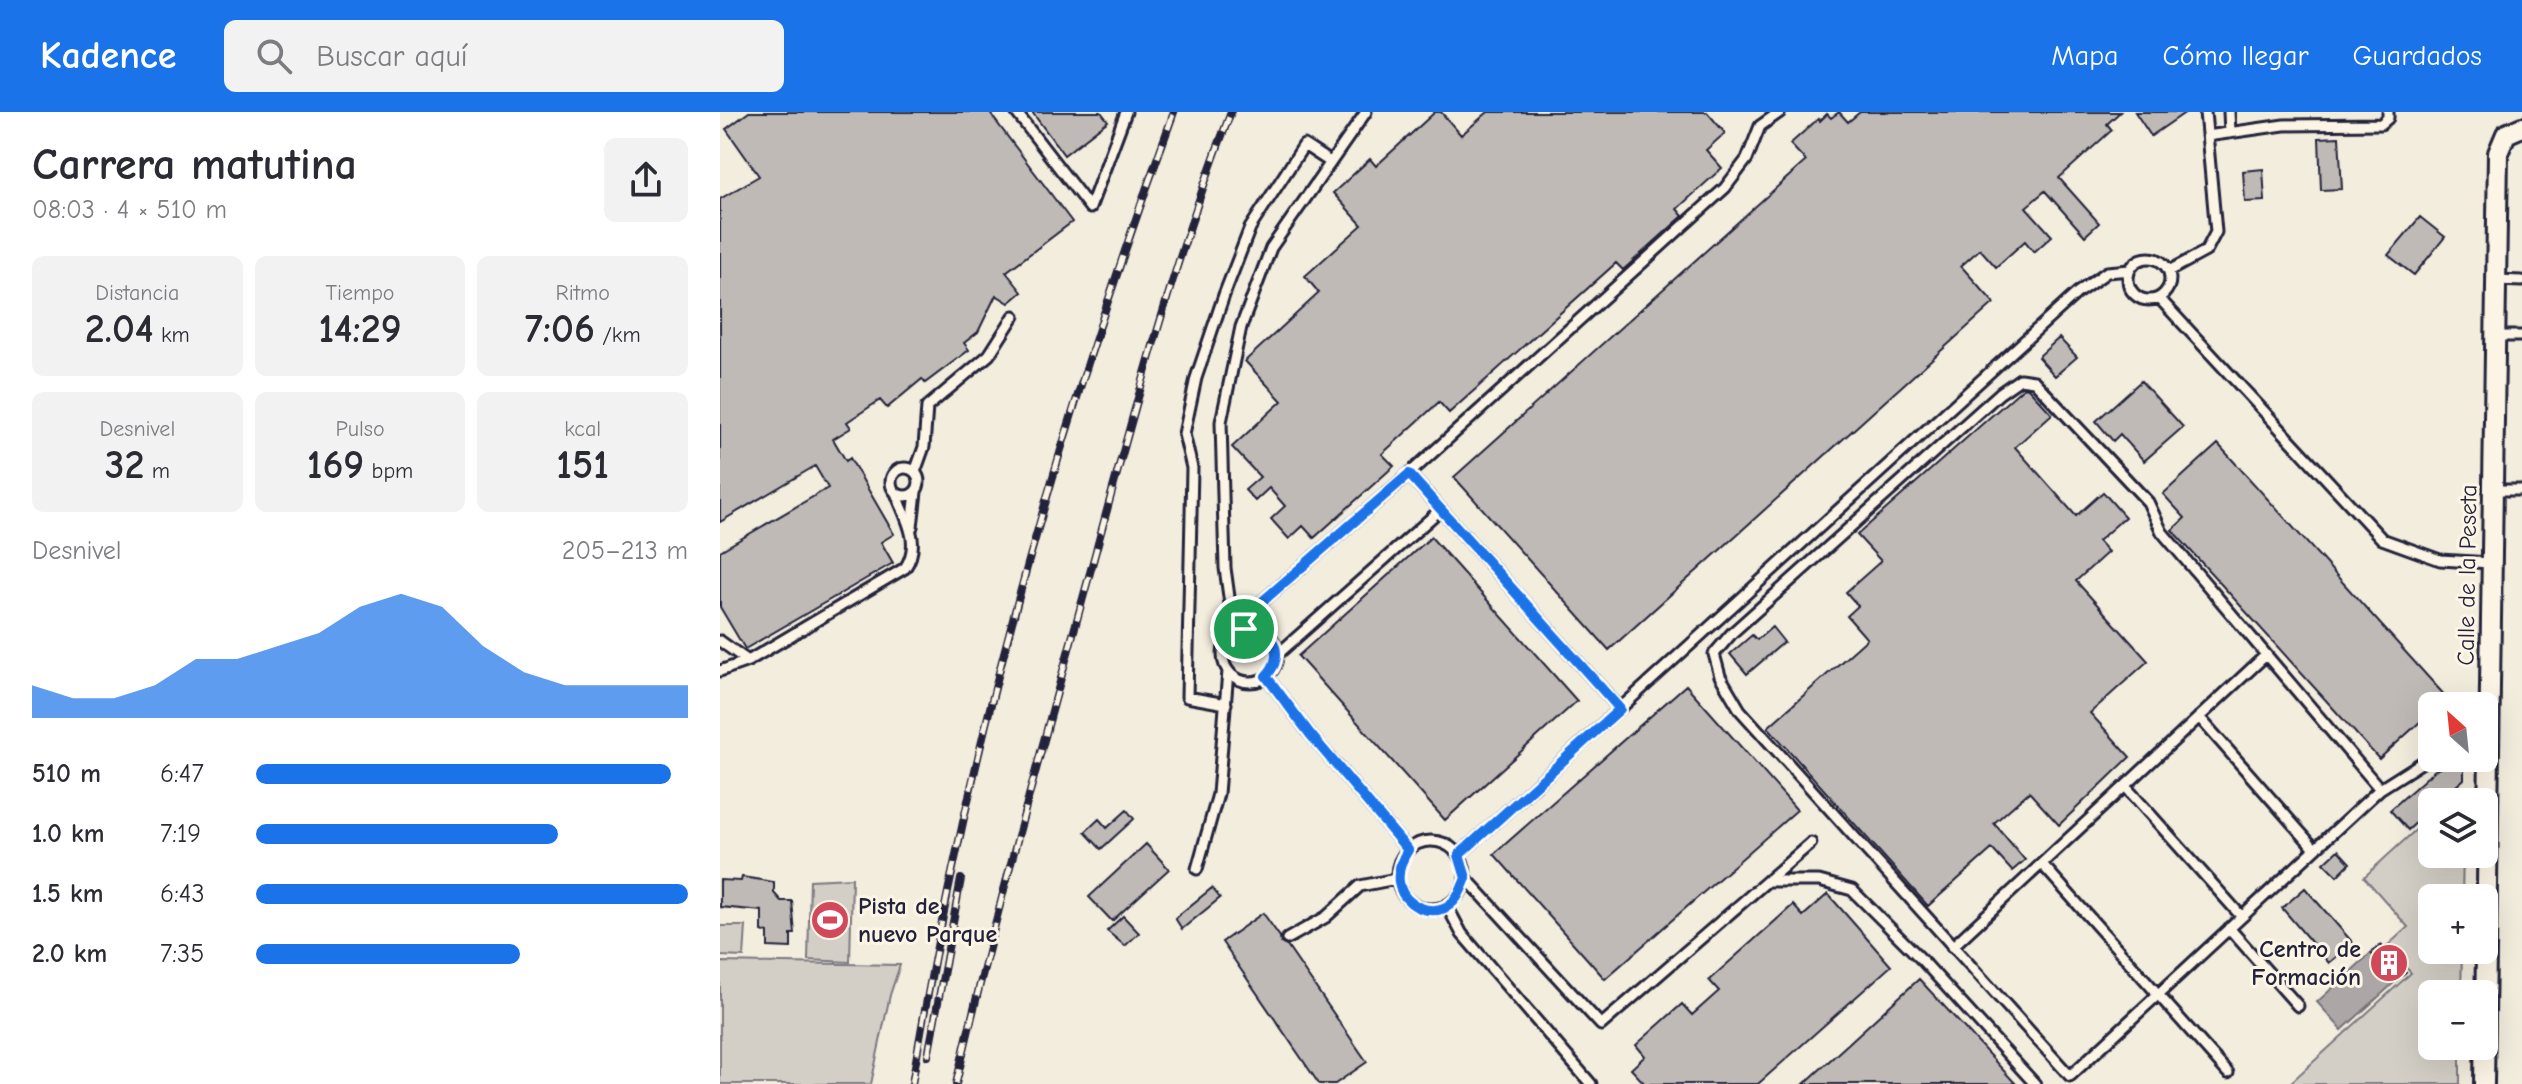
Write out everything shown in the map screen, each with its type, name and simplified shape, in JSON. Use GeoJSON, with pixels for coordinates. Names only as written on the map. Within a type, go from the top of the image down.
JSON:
{"type":"FeatureCollection","features":[{"type":"Feature","properties":{"kind":"street","name":"Calle de la Peseta"},"geometry":{"type":"LineString","coordinates":[[2487,692],[2498,153],[2506,134],[2522,127]]}},
{"type":"Feature","properties":{"kind":"street","name":"Calle de la Peseta"},"geometry":{"type":"LineString","coordinates":[[2484,1084],[2486,772]]}},
{"type":"Feature","properties":{"kind":"lane"},"geometry":{"type":"LineString","coordinates":[[1016,112],[1090,208],[1126,112]]}},
{"type":"Feature","properties":{"kind":"lane"},"geometry":{"type":"LineString","coordinates":[[1239,631],[1225,568],[1221,422],[1241,327],[1271,248],[1366,112]]}},
{"type":"Feature","properties":{"kind":"lane"},"geometry":{"type":"LineString","coordinates":[[1197,869],[1218,794],[1228,671],[1224,651],[1256,607],[1409,474],[1725,188],[1747,159],[1760,126],[1780,112]]}},
{"type":"Feature","properties":{"kind":"lane"},"geometry":{"type":"LineString","coordinates":[[2169,271],[2206,251],[2213,242],[2215,217],[2205,112]]}},
{"type":"Feature","properties":{"kind":"lane"},"geometry":{"type":"LineString","coordinates":[[2229,112],[2230,133]]}},
{"type":"Feature","properties":{"kind":"lane"},"geometry":{"type":"LineString","coordinates":[[2284,112],[2284,125]]}},
{"type":"Feature","properties":{"kind":"lane"},"geometry":{"type":"LineString","coordinates":[[2207,136],[2284,125],[2381,124],[2388,118],[2388,112]]}},
{"type":"Feature","properties":{"kind":"lane"},"geometry":{"type":"LineString","coordinates":[[1226,704],[1187,697],[1192,468],[1184,434],[1196,378],[1250,228],[1304,145],[1330,162]]}},
{"type":"Feature","properties":{"kind":"lane"},"geometry":{"type":"LineString","coordinates":[[2153,258],[2169,271],[2170,285],[2159,298],[2149,301],[2135,296],[2128,284],[2130,270],[2140,260],[2153,258]]}},
{"type":"Feature","properties":{"kind":"lane"},"geometry":{"type":"LineString","coordinates":[[1459,855],[2077,293],[2107,272],[2130,270]]}},
{"type":"Feature","properties":{"kind":"lane"},"geometry":{"type":"LineString","coordinates":[[2496,280],[2522,281]]}},
{"type":"Feature","properties":{"kind":"lane"},"geometry":{"type":"LineString","coordinates":[[2159,298],[2382,539],[2440,560],[2491,563]]}},
{"type":"Feature","properties":{"kind":"lane"},"geometry":{"type":"LineString","coordinates":[[911,530],[919,482],[915,472],[924,447],[927,407],[989,355],[1014,316]]}},
{"type":"Feature","properties":{"kind":"lane"},"geometry":{"type":"LineString","coordinates":[[2495,336],[2522,336]]}},
{"type":"Feature","properties":{"kind":"lane"},"geometry":{"type":"LineString","coordinates":[[2380,789],[2162,532],[2148,502],[2034,381],[2020,379],[2000,393],[1732,633],[1714,654],[1720,676],[1740,710],[2070,1076],[2380,789],[2418,765]]}},
{"type":"Feature","properties":{"kind":"lane"},"geometry":{"type":"LineString","coordinates":[[720,671],[748,661],[898,575],[914,552],[911,530],[891,484],[894,473],[904,468],[915,472]]}},
{"type":"Feature","properties":{"kind":"lane"},"geometry":{"type":"LineString","coordinates":[[1409,474],[1620,709]]}},
{"type":"Feature","properties":{"kind":"lane"},"geometry":{"type":"LineString","coordinates":[[2492,490],[2522,490]]}},
{"type":"Feature","properties":{"kind":"lane"},"geometry":{"type":"LineString","coordinates":[[896,493],[906,497],[916,492]]}},
{"type":"Feature","properties":{"kind":"lane"},"geometry":{"type":"LineString","coordinates":[[1228,671],[1246,681],[1257,681],[1266,676],[1273,669],[1278,654],[1440,510]]}},
{"type":"Feature","properties":{"kind":"lane"},"geometry":{"type":"LineString","coordinates":[[1239,631],[1264,632],[1272,639],[1278,654]]}},
{"type":"Feature","properties":{"kind":"lane"},"geometry":{"type":"LineString","coordinates":[[720,641],[748,661]]}},
{"type":"Feature","properties":{"kind":"lane"},"geometry":{"type":"LineString","coordinates":[[1952,947],[2266,655]]}},
{"type":"Feature","properties":{"kind":"lane"},"geometry":{"type":"LineString","coordinates":[[1266,676],[1310,734],[1408,850]]}},
{"type":"Feature","properties":{"kind":"lane"},"geometry":{"type":"LineString","coordinates":[[2199,717],[2315,849]]}},
{"type":"Feature","properties":{"kind":"lane"},"geometry":{"type":"LineString","coordinates":[[2125,786],[2242,917]]}},
{"type":"Feature","properties":{"kind":"lane"},"geometry":{"type":"LineString","coordinates":[[1466,878],[1456,899],[1447,906],[1422,909],[1406,899],[1396,879],[1398,864],[1408,850],[1429,841],[1446,844],[1459,855],[1466,878],[1601,1025],[1811,843]]}},
{"type":"Feature","properties":{"kind":"lane"},"geometry":{"type":"LineString","coordinates":[[2042,864],[2228,1073]]}},
{"type":"Feature","properties":{"kind":"lane"},"geometry":{"type":"LineString","coordinates":[[1287,939],[1326,917],[1360,886],[1396,879]]}},
{"type":"Feature","properties":{"kind":"lane"},"geometry":{"type":"LineString","coordinates":[[1768,881],[1819,881],[1852,890],[1922,960],[2035,1084]]}},
{"type":"Feature","properties":{"kind":"lane"},"geometry":{"type":"LineString","coordinates":[[1447,906],[1462,934],[1591,1084]]}},
{"type":"Feature","properties":{"kind":"lane"},"geometry":{"type":"LineString","coordinates":[[2229,928],[2298,1006]]}},
{"type":"Feature","properties":{"kind":"shaded area"},"geometry":{"type":"Polygon","coordinates":[[[2418,828],[2418,868],[2463,868],[2462,884],[2418,884],[2418,964],[2462,964],[2461,980],[2418,980],[2418,1060],[2460,1060],[2460,1084],[2289,1084],[2411,973],[2387,946],[2408,927],[2364,877],[2418,828]]]}},
{"type":"Feature","properties":{"kind":"shaded area","name":"Pista de nuevo Parque"},"geometry":{"type":"Polygon","coordinates":[[[852,878],[850,962],[808,960],[810,880],[852,878]]]}},
{"type":"Feature","properties":{"kind":"shaded area"},"geometry":{"type":"Polygon","coordinates":[[[720,926],[746,926],[744,957],[720,956],[720,926]]]}},
{"type":"Feature","properties":{"kind":"shaded area"},"geometry":{"type":"Polygon","coordinates":[[[2371,953],[2396,981],[2342,1030],[2317,1002],[2371,953]]]}},
{"type":"Feature","properties":{"kind":"shaded area"},"geometry":{"type":"Polygon","coordinates":[[[720,962],[900,965],[890,995],[871,1084],[720,1084],[720,962]]]}},
{"type":"Feature","properties":{"kind":"building"},"geometry":{"type":"Polygon","coordinates":[[[749,112],[989,112],[1072,222],[1006,272],[1022,292],[1009,303],[996,295],[978,332],[964,343],[969,350],[925,383],[922,379],[887,408],[880,400],[847,422],[851,428],[833,439],[846,461],[850,458],[894,534],[881,542],[893,563],[745,649],[720,607],[720,551],[828,488],[815,466],[720,522],[720,199],[759,176],[726,129],[749,112]]]}},
{"type":"Feature","properties":{"kind":"building"},"geometry":{"type":"Polygon","coordinates":[[[1032,112],[1101,112],[1108,121],[1064,155],[1032,112]]]}},
{"type":"Feature","properties":{"kind":"building"},"geometry":{"type":"Polygon","coordinates":[[[1435,112],[1441,112],[1461,135],[1488,112],[1707,112],[1725,133],[1706,150],[1722,168],[1677,209],[1683,216],[1623,270],[1616,263],[1449,413],[1439,402],[1382,454],[1394,466],[1314,538],[1303,526],[1289,539],[1271,519],[1285,506],[1269,488],[1255,501],[1245,490],[1260,477],[1232,447],[1282,401],[1245,361],[1319,293],[1305,276],[1362,225],[1333,193],[1370,159],[1376,166],[1435,112]]]}},
{"type":"Feature","properties":{"kind":"building"},"geometry":{"type":"Polygon","coordinates":[[[1839,112],[1848,122],[1860,112],[2120,112],[2107,124],[2112,130],[2059,178],[2099,223],[2085,236],[2045,191],[2026,207],[2052,236],[2034,252],[2025,241],[1996,267],[1980,249],[1961,266],[1994,303],[1609,650],[1454,477],[1806,161],[1790,144],[1818,119],[1820,121],[1827,114],[1831,118],[1839,112]]]}},
{"type":"Feature","properties":{"kind":"building"},"geometry":{"type":"Polygon","coordinates":[[[2135,112],[2186,112],[2151,136],[2135,112]]]}},
{"type":"Feature","properties":{"kind":"building"},"geometry":{"type":"Polygon","coordinates":[[[2339,137],[2342,189],[2321,190],[2319,138],[2339,137]]]}},
{"type":"Feature","properties":{"kind":"building"},"geometry":{"type":"Polygon","coordinates":[[[2263,169],[2265,201],[2245,202],[2243,171],[2263,169]]]}},
{"type":"Feature","properties":{"kind":"building"},"geometry":{"type":"Polygon","coordinates":[[[2420,217],[2445,237],[2414,275],[2388,255],[2420,217]]]}},
{"type":"Feature","properties":{"kind":"building"},"geometry":{"type":"Polygon","coordinates":[[[2059,338],[2077,357],[2055,376],[2038,357],[2059,338]]]}},
{"type":"Feature","properties":{"kind":"building"},"geometry":{"type":"Polygon","coordinates":[[[2141,381],[2183,427],[2144,461],[2120,434],[2113,441],[2096,421],[2141,381]]]}},
{"type":"Feature","properties":{"kind":"building"},"geometry":{"type":"Polygon","coordinates":[[[2024,387],[2052,414],[2015,447],[2076,516],[2103,492],[2125,517],[2098,541],[2108,552],[2076,581],[2148,661],[2090,713],[2130,757],[2059,825],[2029,792],[1994,823],[2025,860],[2012,871],[1992,849],[1928,906],[1768,727],[1867,639],[1847,616],[1858,606],[1846,592],[1881,561],[1857,535],[2024,387]]]}},
{"type":"Feature","properties":{"kind":"building"},"geometry":{"type":"Polygon","coordinates":[[[2218,444],[2442,692],[2418,692],[2418,724],[2379,759],[2172,530],[2185,518],[2163,494],[2218,444]]]}},
{"type":"Feature","properties":{"kind":"building"},"geometry":{"type":"Polygon","coordinates":[[[1431,537],[1577,701],[1445,820],[1298,656],[1431,537]]]}},
{"type":"Feature","properties":{"kind":"building"},"geometry":{"type":"Polygon","coordinates":[[[1772,627],[1784,642],[1747,674],[1730,654],[1752,635],[1757,640],[1772,627]]]}},
{"type":"Feature","properties":{"kind":"building"},"geometry":{"type":"Polygon","coordinates":[[[1686,685],[1797,810],[1605,979],[1494,854],[1686,685]]]}},
{"type":"Feature","properties":{"kind":"building"},"geometry":{"type":"Polygon","coordinates":[[[2433,772],[2464,772],[2464,779],[2454,788],[2418,788],[2418,821],[2408,830],[2390,810],[2433,772]]]}},
{"type":"Feature","properties":{"kind":"building"},"geometry":{"type":"Polygon","coordinates":[[[1127,810],[1134,819],[1101,849],[1085,832],[1099,819],[1107,828],[1127,810]]]}},
{"type":"Feature","properties":{"kind":"building"},"geometry":{"type":"Polygon","coordinates":[[[1146,844],[1169,869],[1112,921],[1089,897],[1146,844]]]}},
{"type":"Feature","properties":{"kind":"building"},"geometry":{"type":"Polygon","coordinates":[[[2338,850],[2350,863],[2337,876],[2324,863],[2338,850]]]}},
{"type":"Feature","properties":{"kind":"building"},"geometry":{"type":"Polygon","coordinates":[[[742,877],[774,882],[774,893],[781,901],[792,901],[795,934],[791,934],[791,948],[768,947],[768,933],[762,931],[762,911],[720,907],[720,880],[741,881],[742,877]]]}},
{"type":"Feature","properties":{"kind":"building"},"geometry":{"type":"Polygon","coordinates":[[[1212,888],[1220,898],[1182,929],[1175,918],[1212,888]]]}},
{"type":"Feature","properties":{"kind":"building"},"geometry":{"type":"Polygon","coordinates":[[[2305,888],[2353,943],[2329,963],[2282,908],[2305,888]]]}},
{"type":"Feature","properties":{"kind":"building"},"geometry":{"type":"Polygon","coordinates":[[[1828,894],[1891,966],[1758,1084],[1645,1084],[1631,1069],[1645,1056],[1636,1045],[1682,1004],[1692,1015],[1719,991],[1709,980],[1793,905],[1803,916],[1828,894]]]}},
{"type":"Feature","properties":{"kind":"building"},"geometry":{"type":"Polygon","coordinates":[[[1263,913],[1281,943],[1287,946],[1367,1062],[1335,1084],[1319,1084],[1222,942],[1263,913]]]}},
{"type":"Feature","properties":{"kind":"building"},"geometry":{"type":"Polygon","coordinates":[[[1123,916],[1139,933],[1125,946],[1107,931],[1123,916]]]}},
{"type":"Feature","properties":{"kind":"building","name":"Centro de Formación"},"geometry":{"type":"Polygon","coordinates":[[[2381,945],[2406,973],[2396,981],[2371,953],[2381,945]]]}},
{"type":"Feature","properties":{"kind":"building"},"geometry":{"type":"Polygon","coordinates":[[[1919,979],[2016,1084],[1804,1084],[1919,979]]]}},
{"type":"Feature","properties":{"kind":"railway"},"geometry":{"type":"LineString","coordinates":[[912,1084],[960,836],[1020,592],[1092,350],[1174,112]]}},
{"type":"Feature","properties":{"kind":"railway"},"geometry":{"type":"LineString","coordinates":[[956,1084],[1021,826],[1138,396],[1172,281],[1231,112]]}},
{"type":"Feature","properties":{"kind":"railway"},"geometry":{"type":"LineString","coordinates":[[928,1056],[961,879]]}},
{"type":"Feature","properties":{"kind":"place","name":"Pista de nuevo Parque"},"geometry":{"type":"Point","coordinates":[830,920]}},
{"type":"Feature","properties":{"kind":"place","name":"Centro de Formación"},"geometry":{"type":"Point","coordinates":[2389,963]}},
{"type":"Feature","properties":{"kind":"route"},"geometry":{"type":"LineString","coordinates":[[1409,474],[1620,709],[1459,855],[1466,878],[1456,899],[1447,906],[1422,909],[1406,899],[1396,879],[1398,864],[1408,850],[1310,734],[1266,676],[1273,669],[1278,654],[1272,639],[1254,628],[1244,629],[1256,607],[1409,474]]}}]}
